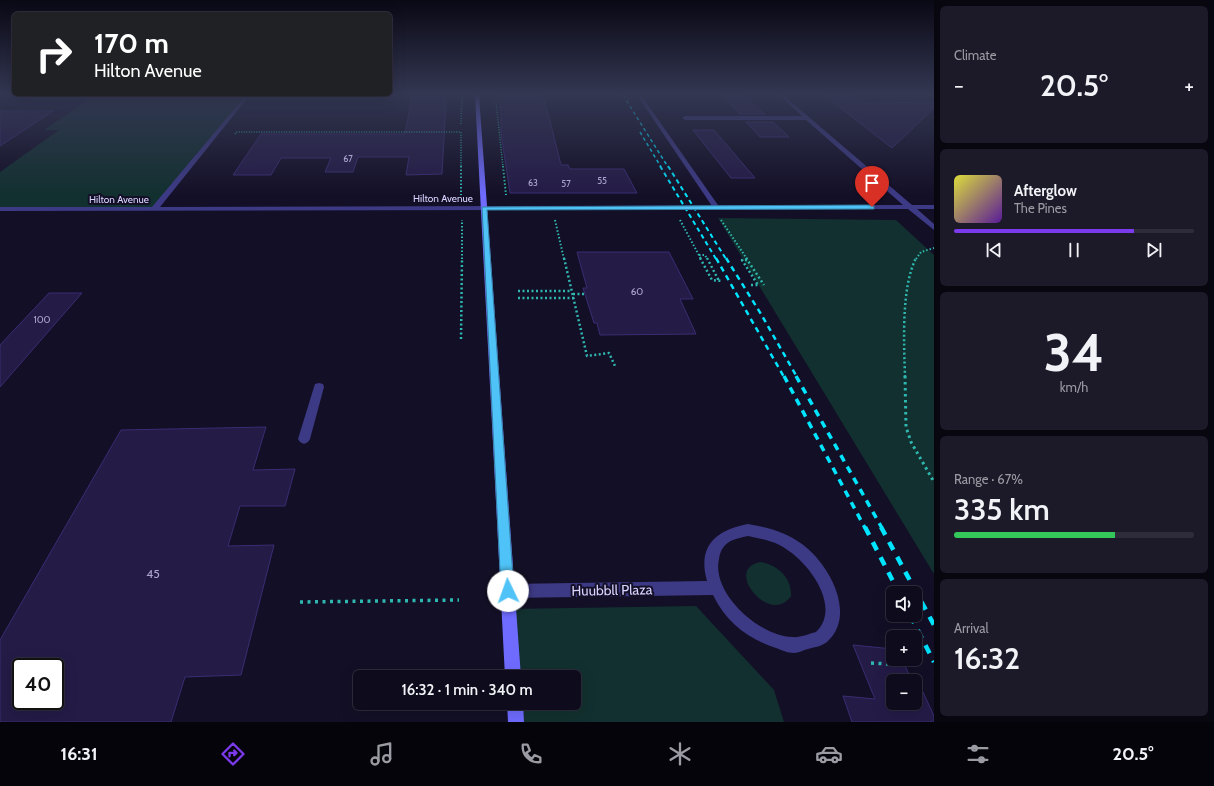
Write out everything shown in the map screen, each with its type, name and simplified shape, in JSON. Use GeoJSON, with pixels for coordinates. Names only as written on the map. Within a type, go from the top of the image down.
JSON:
{"type":"FeatureCollection","features":[{"type":"Feature","properties":{"kind":"street"},"geometry":{"type":"LineString","coordinates":[[154,208],[220,129]]}},
{"type":"Feature","properties":{"kind":"street"},"geometry":{"type":"LineString","coordinates":[[479,129],[513,670]]}},
{"type":"Feature","properties":{"kind":"street"},"geometry":{"type":"LineString","coordinates":[[662,129],[716,208]]}},
{"type":"Feature","properties":{"kind":"street"},"geometry":{"type":"LineString","coordinates":[[821,129],[934,228]]}},
{"type":"Feature","properties":{"kind":"street","name":"Hilton Avenue"},"geometry":{"type":"LineString","coordinates":[[0,209],[934,207]]}},
{"type":"Feature","properties":{"kind":"street"},"geometry":{"type":"LineString","coordinates":[[304,439],[319,387]]}},
{"type":"Feature","properties":{"kind":"street"},"geometry":{"type":"LineString","coordinates":[[748,530],[766,532],[785,540],[802,552],[818,569],[829,587],[833,606],[831,624],[822,637],[795,645],[785,644],[764,637],[744,624],[727,607],[716,588],[711,570],[713,554],[720,541],[733,533],[748,530]]}},
{"type":"Feature","properties":{"kind":"street","name":"Huubbll Plaza"},"geometry":{"type":"LineString","coordinates":[[508,591],[716,588]]}},
{"type":"Feature","properties":{"kind":"street"},"geometry":{"type":"LineString","coordinates":[[515,710],[516,722]]}},
{"type":"Feature","properties":{"kind":"path"},"geometry":{"type":"LineString","coordinates":[[499,129],[506,197]]}},
{"type":"Feature","properties":{"kind":"path"},"geometry":{"type":"LineString","coordinates":[[231,138],[236,132],[461,132],[461,198]]}},
{"type":"Feature","properties":{"kind":"path"},"geometry":{"type":"LineString","coordinates":[[461,339],[462,219]]}},
{"type":"Feature","properties":{"kind":"path"},"geometry":{"type":"LineString","coordinates":[[555,220],[587,356],[609,353],[615,366]]}},
{"type":"Feature","properties":{"kind":"path"},"geometry":{"type":"LineString","coordinates":[[679,220],[712,280],[720,281],[705,255],[699,254]]}},
{"type":"Feature","properties":{"kind":"path"},"geometry":{"type":"LineString","coordinates":[[721,220],[764,285],[751,285]]}},
{"type":"Feature","properties":{"kind":"path"},"geometry":{"type":"LineString","coordinates":[[934,248],[923,250],[917,255],[913,262],[908,290],[904,341],[907,434],[934,482]]}},
{"type":"Feature","properties":{"kind":"path"},"geometry":{"type":"LineString","coordinates":[[747,260],[742,260],[758,285]]}},
{"type":"Feature","properties":{"kind":"path"},"geometry":{"type":"LineString","coordinates":[[518,291],[585,294]]}},
{"type":"Feature","properties":{"kind":"path"},"geometry":{"type":"LineString","coordinates":[[518,298],[574,298]]}},
{"type":"Feature","properties":{"kind":"path"},"geometry":{"type":"LineString","coordinates":[[300,602],[459,600]]}},
{"type":"Feature","properties":{"kind":"path"},"geometry":{"type":"LineString","coordinates":[[872,662],[886,664]]}},
{"type":"Feature","properties":{"kind":"green space"},"geometry":{"type":"Polygon","coordinates":[[[46,129],[220,129],[154,209],[0,209],[0,172],[59,130],[44,130],[46,129]]]}},
{"type":"Feature","properties":{"kind":"green space"},"geometry":{"type":"Polygon","coordinates":[[[718,218],[896,220],[934,255],[934,574],[718,218]]]}},
{"type":"Feature","properties":{"kind":"green space"},"geometry":{"type":"Polygon","coordinates":[[[761,562],[778,569],[783,573],[789,584],[791,596],[782,604],[772,605],[762,600],[754,593],[748,584],[746,574],[750,566],[761,562]]]}},
{"type":"Feature","properties":{"kind":"green space"},"geometry":{"type":"Polygon","coordinates":[[[696,606],[774,690],[784,722],[513,722],[512,710],[581,710],[581,670],[510,670],[507,609],[696,606]]]}},
{"type":"Feature","properties":{"kind":"building"},"geometry":{"type":"Polygon","coordinates":[[[0,129],[26,129],[0,146],[0,129]]]}},
{"type":"Feature","properties":{"kind":"building"},"geometry":{"type":"Polygon","coordinates":[[[406,129],[445,129],[442,174],[406,175],[409,157],[358,157],[353,172],[325,172],[331,158],[281,158],[271,175],[233,175],[261,134],[405,134],[406,129]]]}},
{"type":"Feature","properties":{"kind":"building"},"geometry":{"type":"Polygon","coordinates":[[[501,129],[552,129],[561,165],[568,165],[570,169],[624,169],[637,193],[510,193],[501,129]]]}},
{"type":"Feature","properties":{"kind":"building"},"geometry":{"type":"Polygon","coordinates":[[[752,129],[780,129],[789,137],[760,137],[752,129]]]}},
{"type":"Feature","properties":{"kind":"building"},"geometry":{"type":"Polygon","coordinates":[[[867,129],[912,129],[892,148],[867,129]]]}},
{"type":"Feature","properties":{"kind":"building"},"geometry":{"type":"Polygon","coordinates":[[[693,130],[714,130],[755,178],[731,178],[693,130]]]}},
{"type":"Feature","properties":{"kind":"building"},"geometry":{"type":"Polygon","coordinates":[[[577,252],[669,252],[693,299],[680,299],[696,334],[600,335],[597,323],[594,323],[583,288],[587,288],[577,252]]]}},
{"type":"Feature","properties":{"kind":"building"},"geometry":{"type":"Polygon","coordinates":[[[49,293],[82,293],[0,387],[0,345],[49,293]]]}},
{"type":"Feature","properties":{"kind":"building"},"geometry":{"type":"Polygon","coordinates":[[[266,427],[253,470],[295,469],[285,506],[240,506],[228,546],[274,545],[241,675],[185,677],[171,722],[0,722],[0,640],[121,430],[266,427]]]}},
{"type":"Feature","properties":{"kind":"building"},"geometry":{"type":"Polygon","coordinates":[[[853,645],[886,648],[886,666],[905,666],[909,674],[886,674],[886,710],[922,710],[923,692],[934,716],[934,722],[852,722],[843,696],[875,699],[853,645]]]}},
{"type":"Feature","properties":{"kind":"railway"},"geometry":{"type":"LineString","coordinates":[[644,129],[668,167]]}},
{"type":"Feature","properties":{"kind":"railway"},"geometry":{"type":"LineString","coordinates":[[640,132],[661,167]]}},
{"type":"Feature","properties":{"kind":"railway"},"geometry":{"type":"LineString","coordinates":[[660,166],[716,259]]}},
{"type":"Feature","properties":{"kind":"railway"},"geometry":{"type":"LineString","coordinates":[[668,166],[726,259]]}},
{"type":"Feature","properties":{"kind":"railway"},"geometry":{"type":"LineString","coordinates":[[716,258],[784,377]]}},
{"type":"Feature","properties":{"kind":"railway"},"geometry":{"type":"LineString","coordinates":[[726,258],[761,314],[797,377]]}},
{"type":"Feature","properties":{"kind":"railway"},"geometry":{"type":"LineString","coordinates":[[784,376],[865,528]]}},
{"type":"Feature","properties":{"kind":"railway"},"geometry":{"type":"LineString","coordinates":[[796,376],[882,528]]}},
{"type":"Feature","properties":{"kind":"railway"},"geometry":{"type":"LineString","coordinates":[[865,527],[895,586]]}},
{"type":"Feature","properties":{"kind":"railway"},"geometry":{"type":"LineString","coordinates":[[881,527],[934,625]]}},
{"type":"Feature","properties":{"kind":"railway"},"geometry":{"type":"LineString","coordinates":[[914,622],[934,662]]}},
{"type":"Feature","properties":{"kind":"route"},"geometry":{"type":"LineString","coordinates":[[508,591],[484,208],[872,207]]}}]}
